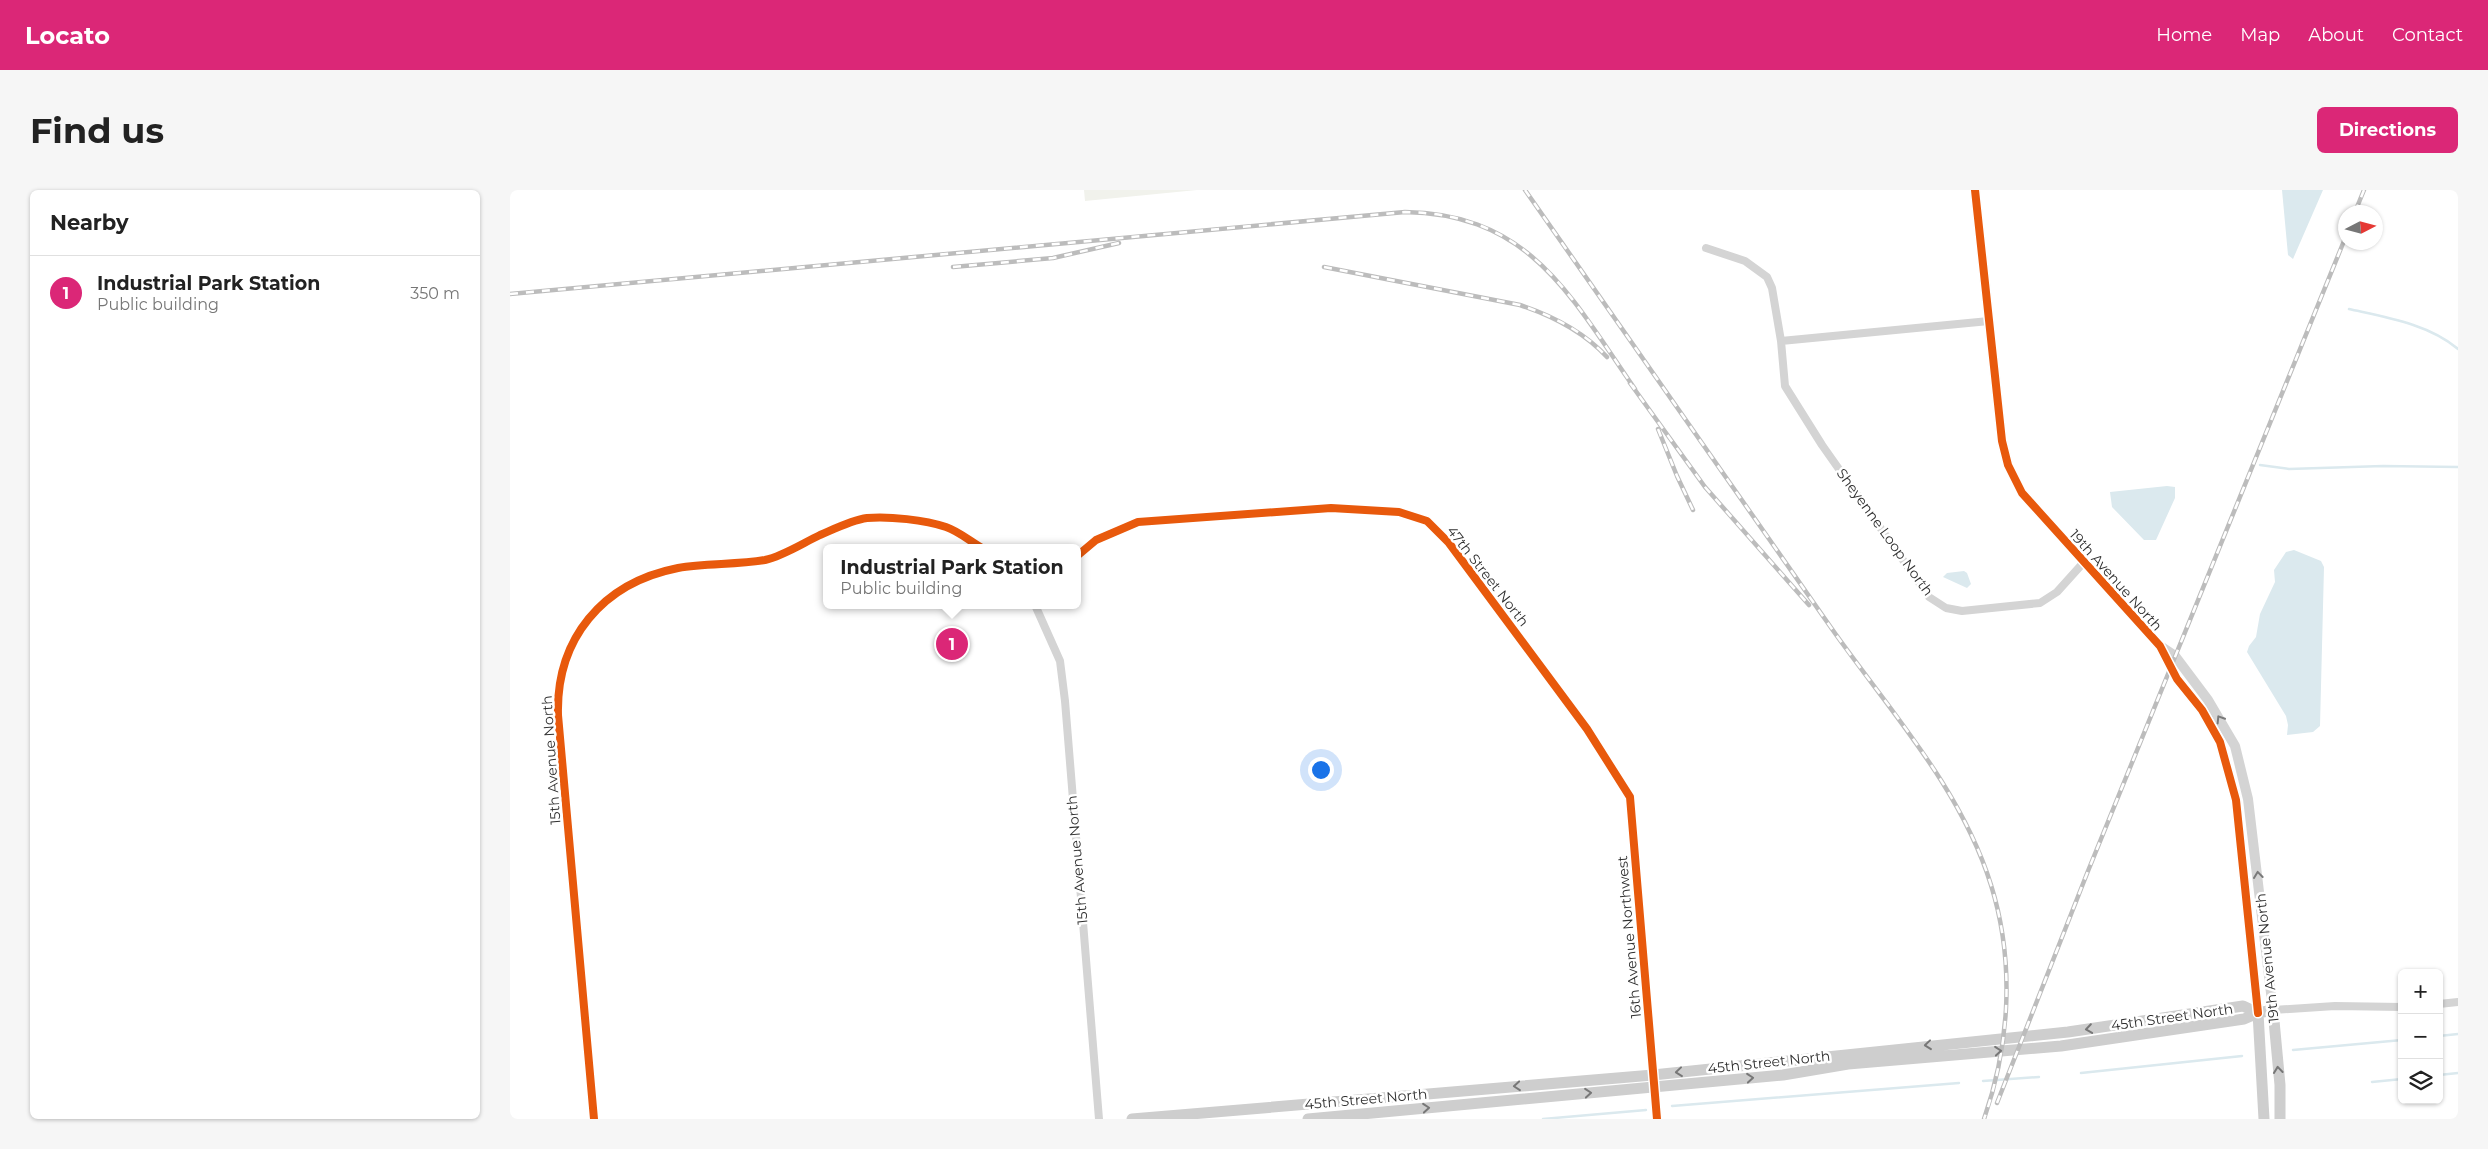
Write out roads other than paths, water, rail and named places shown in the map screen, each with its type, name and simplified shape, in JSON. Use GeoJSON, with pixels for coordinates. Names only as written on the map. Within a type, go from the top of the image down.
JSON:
{"type":"FeatureCollection","features":[{"type":"Feature","properties":{"kind":"main road","name":"45th Street North"},"geometry":{"type":"LineString","coordinates":[[1132,1119],[1654,1075],[2068,1032],[2243,1006],[2258,1013]]}},
{"type":"Feature","properties":{"kind":"main road"},"geometry":{"type":"LineString","coordinates":[[2258,1013],[2273,1010]]}},
{"type":"Feature","properties":{"kind":"main road","name":"19th Avenue North"},"geometry":{"type":"LineString","coordinates":[[2273,1010],[2280,1085],[2280,1119]]}},
{"type":"Feature","properties":{"kind":"main road","name":"19th Avenue North"},"geometry":{"type":"LineString","coordinates":[[2258,1013],[2264,1119]]}},
{"type":"Feature","properties":{"kind":"main road","name":"45th Street North"},"geometry":{"type":"LineString","coordinates":[[1308,1119],[1783,1075],[1848,1064],[2061,1046],[2244,1019],[2258,1013]]}},
{"type":"Feature","properties":{"kind":"street","name":"19th Avenue North"},"geometry":{"type":"LineString","coordinates":[[1974,190],[2002,441],[2008,466],[2030,504],[2160,646],[2175,656],[2223,722],[2239,760],[2250,808],[2273,1010]]}},
{"type":"Feature","properties":{"kind":"street","name":"Sheyenne Loop North"},"geometry":{"type":"LineString","coordinates":[[1706,248],[1745,261],[1767,277],[1772,288],[1781,341],[1785,386],[1822,445],[1929,597],[1946,608],[1962,611],[2040,603],[2057,592],[2084,562]]}},
{"type":"Feature","properties":{"kind":"street"},"geometry":{"type":"LineString","coordinates":[[1781,341],[1989,321]]}},
{"type":"Feature","properties":{"kind":"street","name":"47th Street North"},"geometry":{"type":"LineString","coordinates":[[1081,553],[1096,540],[1138,522],[1331,508],[1399,512],[1428,522],[1449,543],[1582,721],[1630,797]]}},
{"type":"Feature","properties":{"kind":"street","name":"15th Avenue North"},"geometry":{"type":"LineString","coordinates":[[594,1119],[557,690],[562,668],[580,629],[594,611],[610,598],[643,578],[680,568],[766,559],[865,518],[899,519],[947,527],[975,544]]}},
{"type":"Feature","properties":{"kind":"street","name":"15th Avenue North"},"geometry":{"type":"LineString","coordinates":[[1037,609],[1060,662],[1065,701],[1099,1119]]}},
{"type":"Feature","properties":{"kind":"street","name":"19th Avenue North"},"geometry":{"type":"LineString","coordinates":[[2160,646],[2177,679],[2209,720],[2226,757],[2234,786],[2258,1013]]}},
{"type":"Feature","properties":{"kind":"street","name":"16th Avenue Northwest"},"geometry":{"type":"LineString","coordinates":[[1630,797],[1657,1119]]}},
{"type":"Feature","properties":{"kind":"street"},"geometry":{"type":"LineString","coordinates":[[2443,1004],[2458,1002]]}},
{"type":"Feature","properties":{"kind":"street"},"geometry":{"type":"LineString","coordinates":[[2273,1010],[2335,1006],[2398,1007]]}},
{"type":"Feature","properties":{"kind":"waterway"},"geometry":{"type":"LineString","coordinates":[[2349,309],[2420,327],[2434,333],[2458,349]]}},
{"type":"Feature","properties":{"kind":"waterway"},"geometry":{"type":"LineString","coordinates":[[2260,465],[2289,469],[2383,466],[2458,467]]}},
{"type":"Feature","properties":{"kind":"waterway"},"geometry":{"type":"LineString","coordinates":[[2443,1036],[2458,1034]]}},
{"type":"Feature","properties":{"kind":"waterway"},"geometry":{"type":"LineString","coordinates":[[2293,1050],[2398,1040]]}},
{"type":"Feature","properties":{"kind":"waterway"},"geometry":{"type":"LineString","coordinates":[[2081,1073],[2242,1056]]}},
{"type":"Feature","properties":{"kind":"waterway"},"geometry":{"type":"LineString","coordinates":[[2443,1075],[2458,1073]]}},
{"type":"Feature","properties":{"kind":"waterway"},"geometry":{"type":"LineString","coordinates":[[1983,1081],[2039,1077]]}},
{"type":"Feature","properties":{"kind":"waterway"},"geometry":{"type":"LineString","coordinates":[[2372,1082],[2398,1079]]}},
{"type":"Feature","properties":{"kind":"waterway"},"geometry":{"type":"LineString","coordinates":[[1672,1106],[1959,1083]]}},
{"type":"Feature","properties":{"kind":"waterway"},"geometry":{"type":"LineString","coordinates":[[1543,1119],[1646,1110]]}},
{"type":"Feature","properties":{"kind":"railway"},"geometry":{"type":"LineString","coordinates":[[1525,190],[1832,629],[1922,751],[1962,815],[1978,849],[1991,885],[1999,914],[2004,944],[2006,973],[2004,1032],[1993,1091],[1984,1119]]}},
{"type":"Feature","properties":{"kind":"railway"},"geometry":{"type":"LineString","coordinates":[[2358,205],[2364,190]]}},
{"type":"Feature","properties":{"kind":"railway"},"geometry":{"type":"LineString","coordinates":[[510,294],[1405,212],[1448,216],[1485,228],[1516,245],[1543,267],[1567,293],[1635,389]]}},
{"type":"Feature","properties":{"kind":"railway"},"geometry":{"type":"LineString","coordinates":[[953,267],[1053,258],[1119,243]]}},
{"type":"Feature","properties":{"kind":"railway"},"geometry":{"type":"LineString","coordinates":[[1997,1103],[2088,871],[2340,250]]}},
{"type":"Feature","properties":{"kind":"railway"},"geometry":{"type":"LineString","coordinates":[[1324,267],[1520,305],[1567,325],[1588,339],[1607,357]]}},
{"type":"Feature","properties":{"kind":"railway"},"geometry":{"type":"LineString","coordinates":[[1630,383],[1705,487],[1809,605]]}},
{"type":"Feature","properties":{"kind":"railway"},"geometry":{"type":"LineString","coordinates":[[1658,429],[1693,510]]}},
{"type":"Feature","properties":{"kind":"place","name":"Industrial Park Station"},"geometry":{"type":"Point","coordinates":[952,644]}}]}
